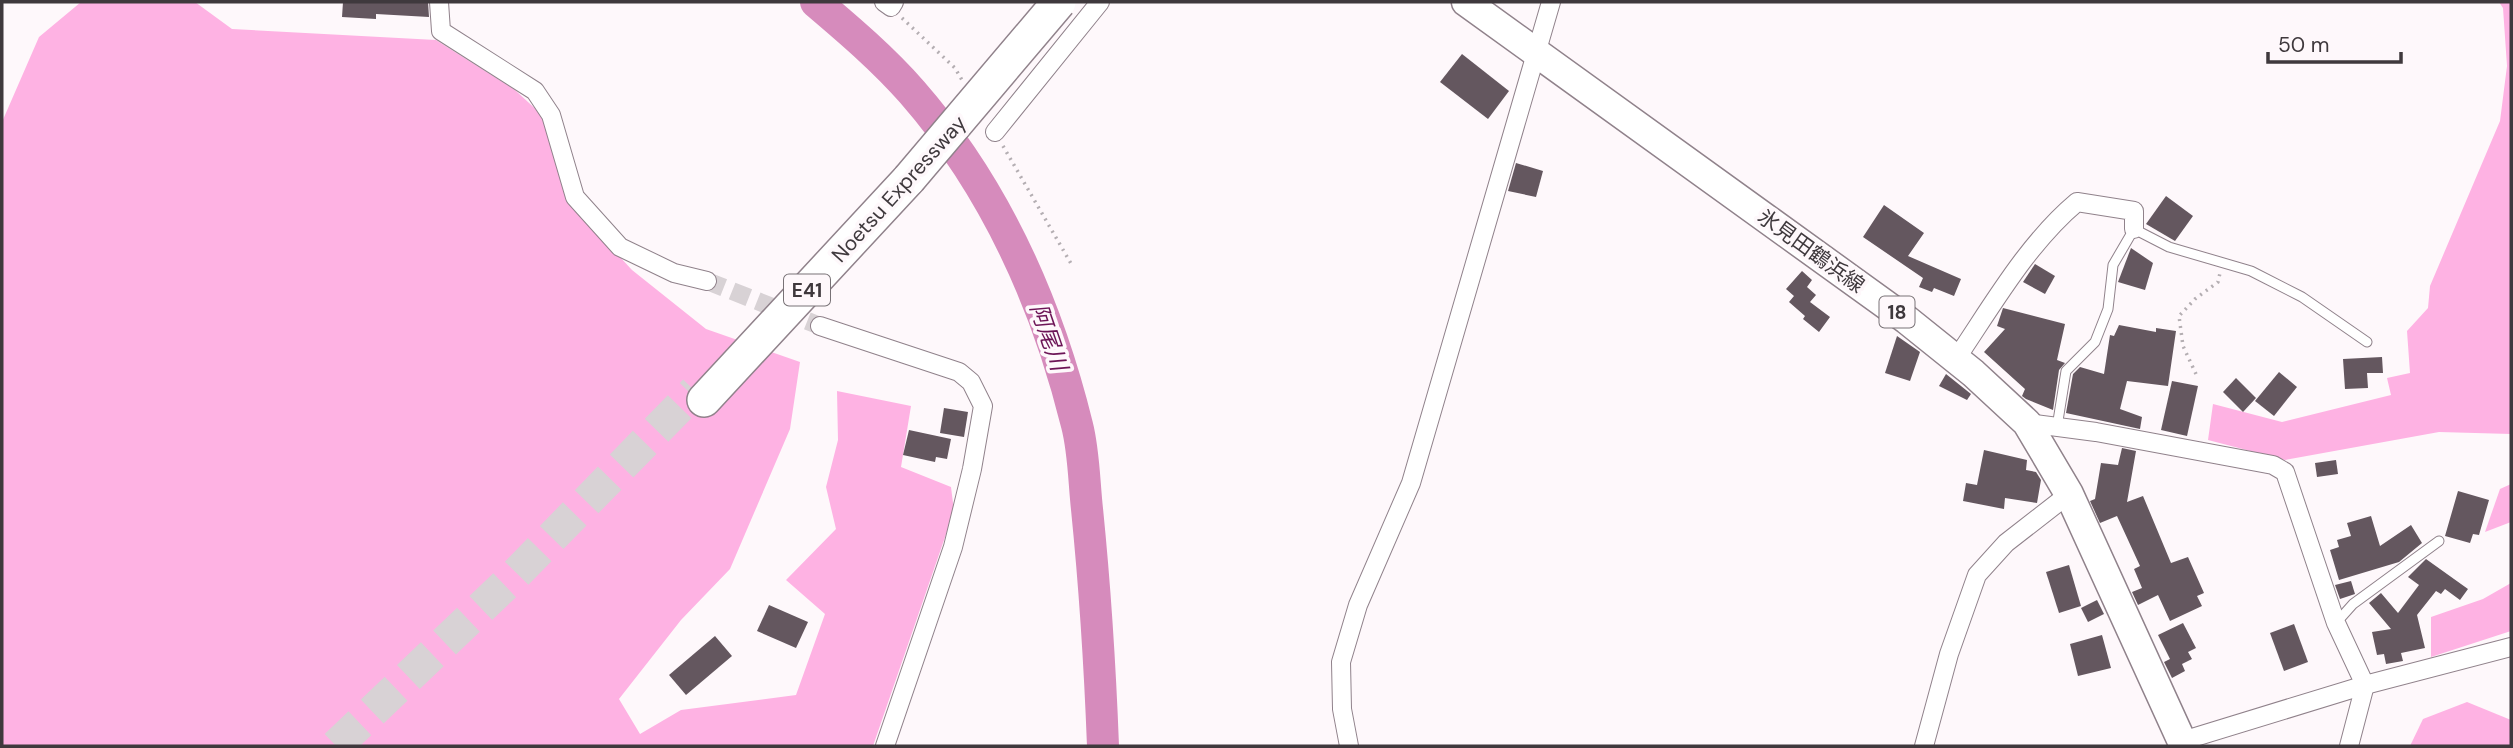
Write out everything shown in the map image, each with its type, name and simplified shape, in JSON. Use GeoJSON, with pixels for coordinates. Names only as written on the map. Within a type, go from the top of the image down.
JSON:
{"type":"FeatureCollection","features":[{"type":"Feature","properties":{"kind":"highway","name":"Noetsu Expressway"},"geometry":{"type":"LineString","coordinates":[[904,176],[1043,2]]}},
{"type":"Feature","properties":{"kind":"highway","name":"Noetsu Expressway"},"geometry":{"type":"LineString","coordinates":[[699,396],[904,176],[1059,2]]}},
{"type":"Feature","properties":{"kind":"main road","name":"氷見田鶴浜線"},"geometry":{"type":"LineString","coordinates":[[1466,2],[1908,320],[2027,423],[2068,494],[2183,744]]}},
{"type":"Feature","properties":{"kind":"street"},"geometry":{"type":"LineString","coordinates":[[439,2],[441,31],[535,91],[551,115],[575,197],[620,247],[674,272],[707,281]]}},
{"type":"Feature","properties":{"kind":"street"},"geometry":{"type":"LineString","coordinates":[[884,2],[891,6],[894,2]]}},
{"type":"Feature","properties":{"kind":"street"},"geometry":{"type":"LineString","coordinates":[[995,132],[1100,2]]}},
{"type":"Feature","properties":{"kind":"street"},"geometry":{"type":"LineString","coordinates":[[1349,746],[1342,709],[1341,662],[1358,605],[1410,483],[1551,2]]}},
{"type":"Feature","properties":{"kind":"street"},"geometry":{"type":"LineString","coordinates":[[1956,359],[2017,271],[2059,217],[2077,202],[2134,211],[2134,229]]}},
{"type":"Feature","properties":{"kind":"street"},"geometry":{"type":"LineString","coordinates":[[820,326],[959,372],[971,382],[983,406],[972,469],[953,547],[885,746]]}},
{"type":"Feature","properties":{"kind":"street"},"geometry":{"type":"LineString","coordinates":[[2027,423],[2273,465],[2285,472],[2336,623],[2365,685],[2348,746]]}},
{"type":"Feature","properties":{"kind":"street"},"geometry":{"type":"LineString","coordinates":[[1924,746],[1949,654],[1977,575],[2006,543],[2068,494]]}},
{"type":"Feature","properties":{"kind":"street"},"geometry":{"type":"LineString","coordinates":[[2183,744],[2365,685],[2511,647]]}},
{"type":"Feature","properties":{"kind":"lane"},"geometry":{"type":"LineString","coordinates":[[2057,427],[2066,372],[2095,342],[2108,309],[2113,265],[2134,229],[2169,247],[2250,271],[2302,296],[2367,342]]}},
{"type":"Feature","properties":{"kind":"lane"},"geometry":{"type":"LineString","coordinates":[[2336,623],[2353,604],[2439,541]]}},
{"type":"Feature","properties":{"kind":"path"},"geometry":{"type":"LineString","coordinates":[[2196,374],[2183,346],[2179,316],[2195,299],[2218,282],[2221,264]]}},
{"type":"Feature","properties":{"kind":"shaded area"},"geometry":{"type":"Polygon","coordinates":[[[81,2],[195,2],[232,29],[436,40],[515,90],[541,114],[570,203],[632,270],[706,329],[800,362],[790,429],[730,569],[681,620],[619,699],[640,734],[681,710],[796,695],[825,614],[786,580],[836,529],[826,487],[838,440],[837,391],[911,406],[901,467],[951,487],[954,511],[873,746],[2,746],[2,122],[39,37],[81,2]]]}},
{"type":"Feature","properties":{"kind":"shaded area"},"geometry":{"type":"Polygon","coordinates":[[[2499,2],[2511,2],[2511,434],[2439,432],[2285,460],[2208,440],[2213,404],[2282,422],[2391,395],[2387,378],[2410,373],[2407,331],[2428,308],[2430,286],[2500,121],[2507,66],[2503,8],[2499,2]]]}},
{"type":"Feature","properties":{"kind":"shaded area"},"geometry":{"type":"Polygon","coordinates":[[[2511,484],[2511,522],[2485,532],[2500,489],[2511,484]]]}},
{"type":"Feature","properties":{"kind":"shaded area"},"geometry":{"type":"Polygon","coordinates":[[[2511,583],[2511,631],[2431,657],[2431,617],[2483,599],[2511,583]]]}},
{"type":"Feature","properties":{"kind":"shaded area"},"geometry":{"type":"Polygon","coordinates":[[[2467,702],[2511,720],[2511,746],[2410,746],[2423,719],[2467,702]]]}},
{"type":"Feature","properties":{"kind":"building"},"geometry":{"type":"Polygon","coordinates":[[[343,2],[428,2],[429,17],[376,14],[376,19],[342,17],[343,2]]]}},
{"type":"Feature","properties":{"kind":"building"},"geometry":{"type":"Polygon","coordinates":[[[1462,54],[1509,91],[1488,119],[1440,82],[1462,54]]]}},
{"type":"Feature","properties":{"kind":"building"},"geometry":{"type":"Polygon","coordinates":[[[1516,163],[1543,171],[1536,197],[1508,191],[1516,163]]]}},
{"type":"Feature","properties":{"kind":"building"},"geometry":{"type":"Polygon","coordinates":[[[2166,196],[2193,216],[2175,241],[2146,224],[2166,196]]]}},
{"type":"Feature","properties":{"kind":"building"},"geometry":{"type":"Polygon","coordinates":[[[1884,205],[1924,233],[1908,256],[1961,279],[1954,296],[1934,288],[1932,292],[1919,287],[1923,278],[1863,237],[1884,205]]]}},
{"type":"Feature","properties":{"kind":"building"},"geometry":{"type":"Polygon","coordinates":[[[2131,248],[2153,263],[2145,290],[2118,282],[2131,248]]]}},
{"type":"Feature","properties":{"kind":"building"},"geometry":{"type":"Polygon","coordinates":[[[2035,264],[2055,276],[2045,294],[2023,282],[2035,264]]]}},
{"type":"Feature","properties":{"kind":"building"},"geometry":{"type":"Polygon","coordinates":[[[1802,271],[1812,280],[1807,287],[1816,295],[1810,302],[1830,317],[1819,332],[1803,319],[1805,316],[1789,302],[1794,296],[1786,289],[1802,271]]]}},
{"type":"Feature","properties":{"kind":"building"},"geometry":{"type":"Polygon","coordinates":[[[2003,308],[2065,324],[2057,360],[2065,363],[2059,370],[2053,410],[2022,396],[2025,389],[1984,352],[2005,329],[1997,326],[2003,308]]]}},
{"type":"Feature","properties":{"kind":"building"},"geometry":{"type":"Polygon","coordinates":[[[2119,325],[2156,332],[2156,328],[2176,331],[2168,386],[2127,381],[2120,409],[2142,417],[2140,429],[2066,413],[2073,374],[2080,367],[2104,374],[2110,335],[2114,336],[2119,325]]]}},
{"type":"Feature","properties":{"kind":"building"},"geometry":{"type":"Polygon","coordinates":[[[1897,336],[1920,352],[1910,381],[1885,373],[1897,336]]]}},
{"type":"Feature","properties":{"kind":"building"},"geometry":{"type":"Polygon","coordinates":[[[2382,357],[2383,373],[2367,373],[2368,388],[2345,389],[2343,359],[2382,357]]]}},
{"type":"Feature","properties":{"kind":"building"},"geometry":{"type":"Polygon","coordinates":[[[2279,372],[2297,387],[2274,416],[2255,401],[2279,372]]]}},
{"type":"Feature","properties":{"kind":"building"},"geometry":{"type":"Polygon","coordinates":[[[1946,374],[1971,394],[1967,400],[1939,386],[1946,374]]]}},
{"type":"Feature","properties":{"kind":"building"},"geometry":{"type":"Polygon","coordinates":[[[2236,378],[2256,398],[2243,412],[2223,392],[2236,378]]]}},
{"type":"Feature","properties":{"kind":"building"},"geometry":{"type":"Polygon","coordinates":[[[2172,381],[2198,386],[2187,436],[2161,430],[2172,381]]]}},
{"type":"Feature","properties":{"kind":"building"},"geometry":{"type":"Polygon","coordinates":[[[944,408],[968,412],[964,437],[940,433],[944,408]]]}},
{"type":"Feature","properties":{"kind":"building"},"geometry":{"type":"Polygon","coordinates":[[[909,430],[951,439],[947,459],[936,457],[935,462],[903,455],[909,430]]]}},
{"type":"Feature","properties":{"kind":"building"},"geometry":{"type":"Polygon","coordinates":[[[2122,448],[2136,451],[2127,502],[2143,496],[2171,563],[2188,557],[2204,593],[2197,596],[2202,606],[2170,621],[2158,595],[2138,605],[2132,592],[2142,588],[2134,569],[2140,566],[2117,516],[2100,523],[2090,501],[2095,499],[2101,463],[2118,465],[2122,448]]]}},
{"type":"Feature","properties":{"kind":"building"},"geometry":{"type":"Polygon","coordinates":[[[1984,450],[2027,460],[2026,470],[2036,472],[2041,480],[2037,503],[2005,498],[2004,509],[1963,501],[1966,483],[1977,485],[1984,450]]]}},
{"type":"Feature","properties":{"kind":"building"},"geometry":{"type":"Polygon","coordinates":[[[2336,460],[2338,474],[2317,477],[2315,463],[2336,460]]]}},
{"type":"Feature","properties":{"kind":"building"},"geometry":{"type":"Polygon","coordinates":[[[2458,491],[2489,500],[2479,535],[2473,534],[2470,543],[2445,536],[2458,491]]]}},
{"type":"Feature","properties":{"kind":"building"},"geometry":{"type":"Polygon","coordinates":[[[2371,516],[2380,546],[2411,525],[2422,543],[2399,562],[2339,580],[2330,550],[2339,547],[2337,540],[2351,536],[2347,523],[2371,516]]]}},
{"type":"Feature","properties":{"kind":"building"},"geometry":{"type":"Polygon","coordinates":[[[2426,559],[2468,589],[2460,600],[2445,589],[2441,594],[2436,591],[2417,615],[2425,648],[2401,653],[2403,661],[2386,664],[2384,654],[2377,655],[2372,632],[2391,629],[2369,603],[2381,593],[2398,613],[2419,585],[2408,577],[2426,559]]]}},
{"type":"Feature","properties":{"kind":"building"},"geometry":{"type":"Polygon","coordinates":[[[2069,565],[2081,606],[2059,613],[2046,572],[2069,565]]]}},
{"type":"Feature","properties":{"kind":"building"},"geometry":{"type":"Polygon","coordinates":[[[2351,581],[2355,594],[2340,599],[2335,585],[2351,581]]]}},
{"type":"Feature","properties":{"kind":"building"},"geometry":{"type":"Polygon","coordinates":[[[2097,600],[2104,614],[2088,622],[2081,608],[2097,600]]]}},
{"type":"Feature","properties":{"kind":"building"},"geometry":{"type":"Polygon","coordinates":[[[769,605],[808,622],[796,648],[757,631],[769,605]]]}},
{"type":"Feature","properties":{"kind":"building"},"geometry":{"type":"Polygon","coordinates":[[[2183,623],[2196,648],[2188,652],[2192,659],[2182,664],[2185,671],[2172,678],[2164,662],[2170,659],[2158,635],[2183,623]]]}},
{"type":"Feature","properties":{"kind":"building"},"geometry":{"type":"Polygon","coordinates":[[[2294,624],[2308,662],[2284,671],[2270,633],[2294,624]]]}},
{"type":"Feature","properties":{"kind":"building"},"geometry":{"type":"Polygon","coordinates":[[[2102,635],[2111,668],[2078,676],[2070,644],[2102,635]]]}},
{"type":"Feature","properties":{"kind":"building"},"geometry":{"type":"Polygon","coordinates":[[[715,636],[732,656],[686,695],[669,675],[715,636]]]}},
{"type":"Feature","properties":{"kind":"waterway","name":"阿尾川"},"geometry":{"type":"LineString","coordinates":[[816,2],[912,92],[969,167],[1014,249],[1050,335],[1065,380],[1081,446],[1095,598],[1103,746]]}},
{"type":"Feature","properties":{"kind":"tunnel"},"geometry":{"type":"LineString","coordinates":[[707,281],[820,326]]}},
{"type":"Feature","properties":{"kind":"tunnel"},"geometry":{"type":"LineString","coordinates":[[336,746],[507,583],[695,391]]}}]}
